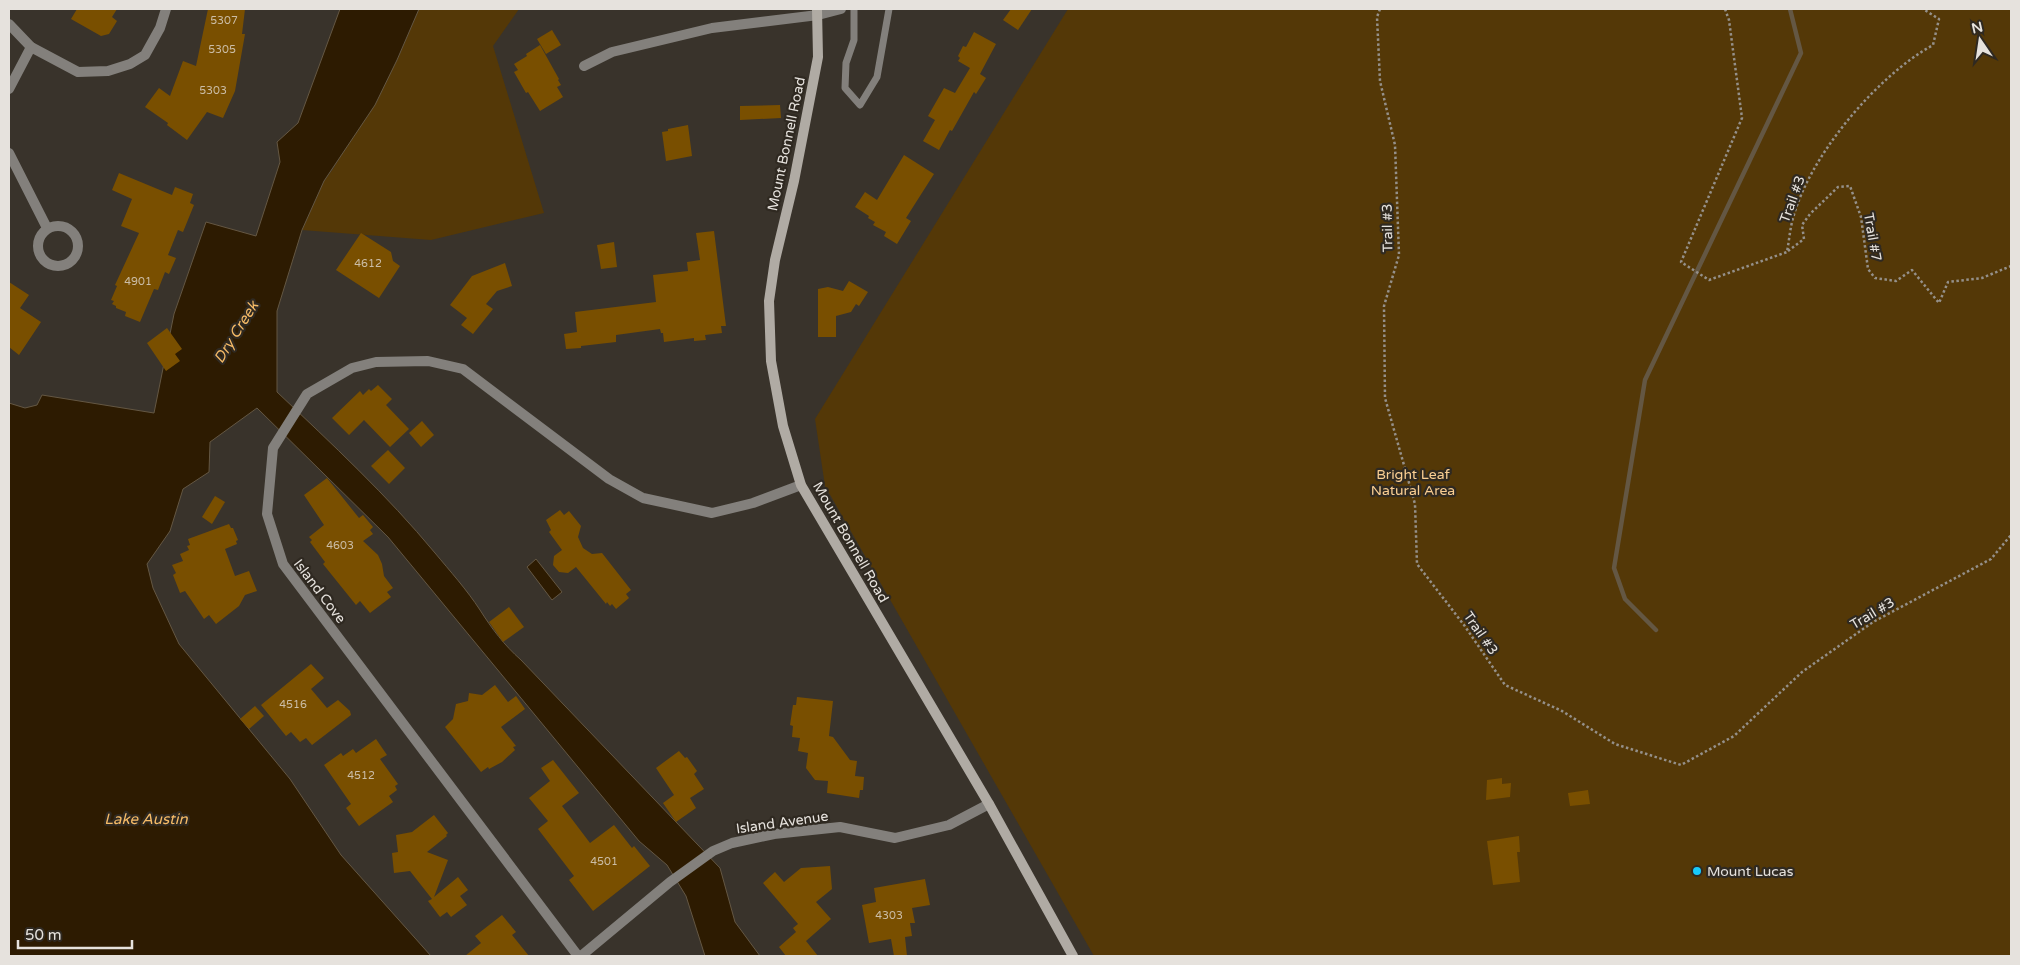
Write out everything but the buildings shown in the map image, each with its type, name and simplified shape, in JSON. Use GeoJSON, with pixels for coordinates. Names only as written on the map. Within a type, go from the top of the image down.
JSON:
{"type":"FeatureCollection","features":[{"type":"Feature","properties":{"kind":"street"},"geometry":{"type":"LineString","coordinates":[[9,24],[31,47],[78,72],[108,71],[130,64],[145,54],[160,28],[166,9]]}},
{"type":"Feature","properties":{"kind":"street"},"geometry":{"type":"LineString","coordinates":[[584,66],[612,52],[712,28],[841,9]]}},
{"type":"Feature","properties":{"kind":"street","name":"Mount Bonnell Road"},"geometry":{"type":"LineString","coordinates":[[818,12],[818,57],[794,181],[775,260],[769,301],[771,362],[783,426],[801,485],[989,804],[1073,956]]}},
{"type":"Feature","properties":{"kind":"street"},"geometry":{"type":"LineString","coordinates":[[9,89],[31,47]]}},
{"type":"Feature","properties":{"kind":"street"},"geometry":{"type":"LineString","coordinates":[[9,153],[47,228]]}},
{"type":"Feature","properties":{"kind":"street"},"geometry":{"type":"LineString","coordinates":[[55,225],[63,226],[76,236],[78,251],[76,258],[70,264],[55,266],[42,259],[38,251],[38,243],[40,234],[47,228],[55,225]]}},
{"type":"Feature","properties":{"kind":"street","name":"Island Cove"},"geometry":{"type":"LineString","coordinates":[[579,956],[282,564],[267,514],[273,448],[307,394],[352,368],[376,362],[428,361],[463,369],[609,479],[643,498],[712,512],[753,503],[801,485]]}},
{"type":"Feature","properties":{"kind":"street","name":"Island Avenue"},"geometry":{"type":"LineString","coordinates":[[579,956],[670,882],[713,851],[732,842],[774,834],[840,827],[895,838],[948,825],[989,804]]}},
{"type":"Feature","properties":{"kind":"lane"},"geometry":{"type":"LineString","coordinates":[[854,9],[854,40],[846,63],[845,88],[860,105],[877,77],[889,9]]}},
{"type":"Feature","properties":{"kind":"path","name":"Trail #3"},"geometry":{"type":"LineString","coordinates":[[1380,9],[1377,17],[1380,81],[1395,145],[1398,255],[1384,306],[1386,398],[1415,504],[1417,564],[1464,625],[1505,685],[1562,711],[1615,744],[1681,765],[1734,736],[1802,672],[1873,622],[1991,559],[2011,534]]}},
{"type":"Feature","properties":{"kind":"path"},"geometry":{"type":"LineString","coordinates":[[1725,9],[1729,20],[1742,118],[1681,262],[1709,280],[1787,252]]}},
{"type":"Feature","properties":{"kind":"path","name":"Trail #3"},"geometry":{"type":"LineString","coordinates":[[1787,252],[1794,217],[1814,169],[1854,111],[1912,57],[1933,45],[1939,20],[1923,9]]}},
{"type":"Feature","properties":{"kind":"path","name":"Trail #7"},"geometry":{"type":"LineString","coordinates":[[1787,252],[1804,239],[1802,226],[1810,214],[1838,187],[1850,186],[1861,217],[1868,269],[1875,278],[1896,281],[1912,270],[1939,303],[1948,282],[1982,278],[2011,266]]}},
{"type":"Feature","properties":{"kind":"green space"},"geometry":{"type":"Polygon","coordinates":[[[419,9],[519,9],[493,46],[544,213],[431,240],[302,230],[324,181],[333,169],[397,60],[419,9]]]}},
{"type":"Feature","properties":{"kind":"green space","name":"Bright Leaf Natural Area"},"geometry":{"type":"Polygon","coordinates":[[[1068,9],[2011,9],[2011,956],[1094,956],[825,486],[815,419],[1068,9]]]}},
{"type":"Feature","properties":{"kind":"water","name":"Lake Austin"},"geometry":{"type":"Polygon","coordinates":[[[340,9],[419,9],[375,105],[324,181],[302,230],[277,311],[277,392],[359,470],[398,511],[458,581],[504,643],[720,868],[735,922],[760,956],[705,956],[686,896],[667,865],[639,841],[388,537],[257,408],[210,442],[209,472],[183,489],[170,531],[147,564],[153,588],[179,644],[290,779],[341,855],[431,956],[9,956],[9,403],[25,408],[37,405],[42,395],[154,413],[174,314],[206,222],[256,236],[280,162],[277,142],[298,123],[340,9]]]}},
{"type":"Feature","properties":{"kind":"water"},"geometry":{"type":"Polygon","coordinates":[[[536,559],[562,592],[552,600],[527,567],[536,559]]]}},
{"type":"Feature","properties":{"kind":"waterway"},"geometry":{"type":"LineString","coordinates":[[1656,630],[1625,599],[1614,568],[1645,380],[1801,53],[1790,9]]}},
{"type":"Feature","properties":{"kind":"place","name":"Mount Lucas"},"geometry":{"type":"Point","coordinates":[1697,871]}},
{"type":"Feature","properties":{"kind":"water label","name":"Dry Creek"},"geometry":{"type":"Point","coordinates":[236,332]}}]}
